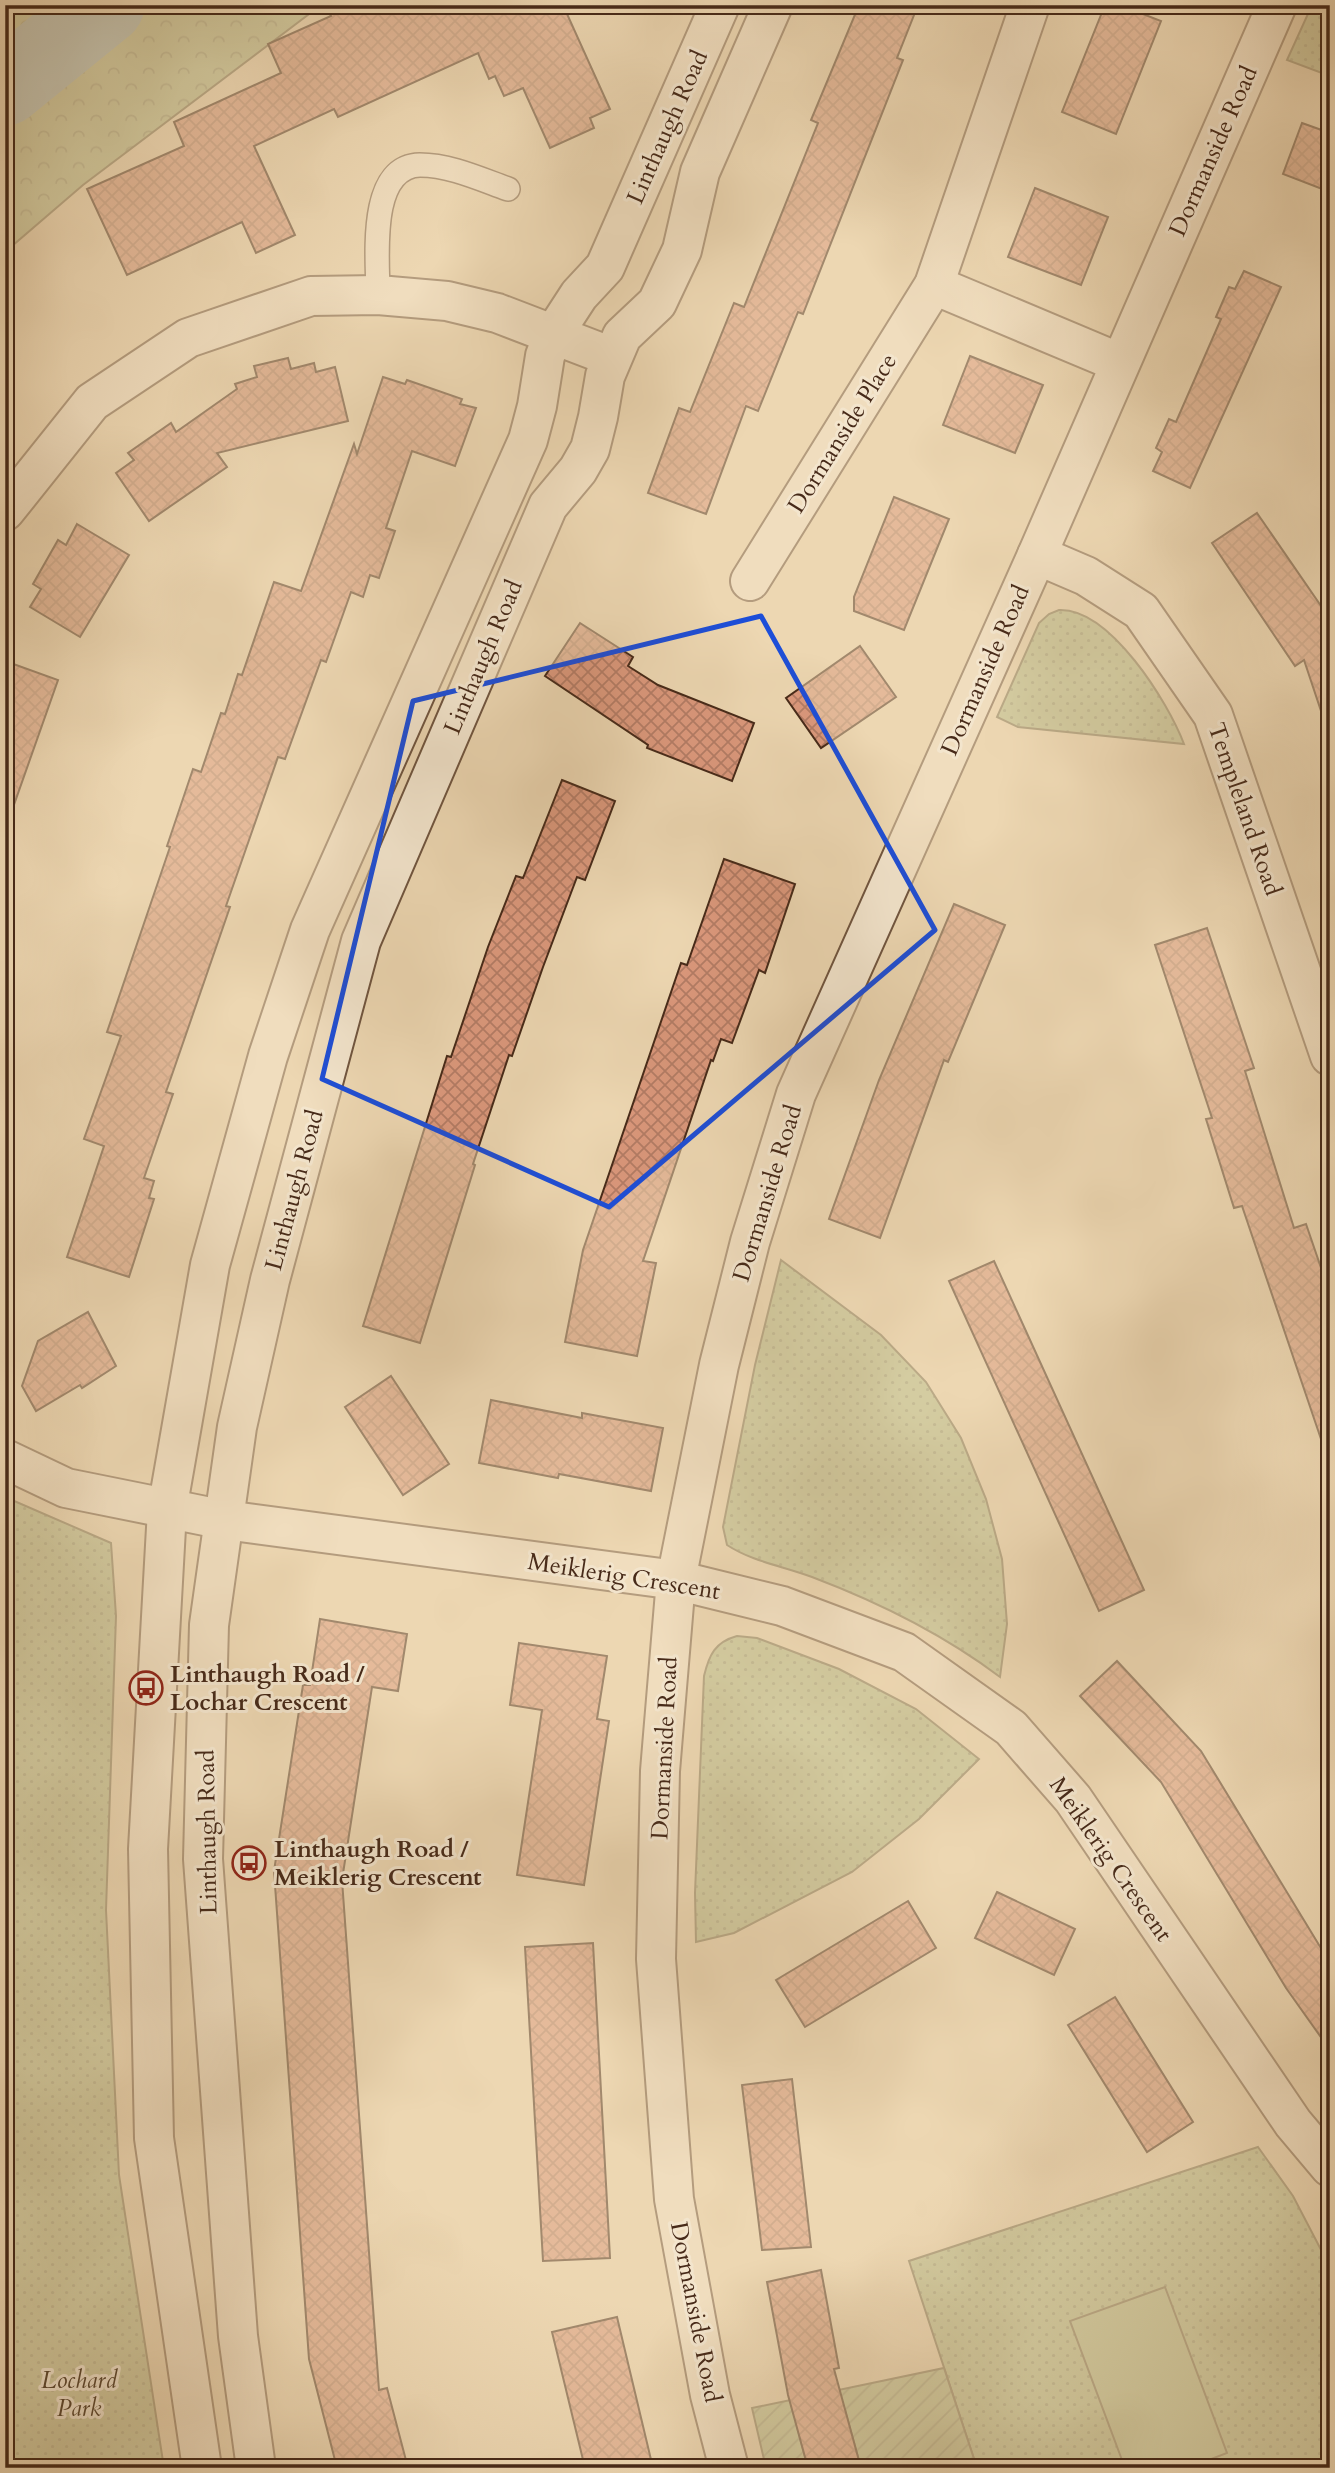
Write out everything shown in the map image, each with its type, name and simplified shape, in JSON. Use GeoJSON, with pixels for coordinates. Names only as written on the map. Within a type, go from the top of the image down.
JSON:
{"type":"FeatureCollection","features":[{"type":"Feature","properties":{"kind":"street","name":"Linthaugh Road"},"geometry":{"type":"LineString","coordinates":[[202,2468],[154,2138],[148,1849],[167,1510],[210,1265],[268,1055],[310,930],[528,440],[537,406],[541,373],[553,335],[579,295],[605,267],[720,5]]}},
{"type":"Feature","properties":{"kind":"street","name":"Linthaugh Road"},"geometry":{"type":"LineString","coordinates":[[256,2468],[238,2336],[204,1859],[209,1625],[237,1427],[270,1280],[361,941],[548,506],[578,470],[590,449],[605,376],[612,357],[622,336],[657,303],[677,259],[700,172],[773,5]]}},
{"type":"Feature","properties":{"kind":"street","name":"Dormanside Place"},"geometry":{"type":"LineString","coordinates":[[750,581],[934,285],[1030,5]]}},
{"type":"Feature","properties":{"kind":"street","name":"Dormanside Road"},"geometry":{"type":"LineString","coordinates":[[729,2468],[710,2395],[674,2199],[656,1959],[660,1771],[676,1580],[719,1365],[750,1242],[796,1094],[1037,555],[1277,5]]}},
{"type":"Feature","properties":{"kind":"street"},"geometry":{"type":"LineString","coordinates":[[934,285],[1120,363]]}},
{"type":"Feature","properties":{"kind":"street"},"geometry":{"type":"LineString","coordinates":[[5,512],[92,402],[188,338],[311,296],[378,295],[447,300],[497,313],[612,357]]}},
{"type":"Feature","properties":{"kind":"street","name":"Templeland Road"},"geometry":{"type":"LineString","coordinates":[[1037,555],[1087,576],[1140,611],[1213,715],[1330,1056]]}},
{"type":"Feature","properties":{"kind":"street","name":"Meiklerig Crescent"},"geometry":{"type":"LineString","coordinates":[[5,1459],[66,1488],[167,1510],[676,1580],[782,1606],[904,1653],[1011,1728],[1073,1799],[1293,2123],[1330,2167]]}},
{"type":"Feature","properties":{"kind":"lane"},"geometry":{"type":"LineString","coordinates":[[378,295],[380,205],[386,188],[404,169],[416,165],[433,166],[508,189]]}},
{"type":"Feature","properties":{"kind":"highlighted area"},"geometry":{"type":"Polygon","coordinates":[[[761,616],[935,930],[609,1207],[322,1079],[413,701],[761,616]]]}},
{"type":"Feature","properties":{"kind":"green space"},"geometry":{"type":"Polygon","coordinates":[[[5,5],[321,5],[83,185],[5,252],[5,5]]]}},
{"type":"Feature","properties":{"kind":"green space"},"geometry":{"type":"Polygon","coordinates":[[[1312,5],[1330,5],[1330,76],[1287,60],[1312,5]]]}},
{"type":"Feature","properties":{"kind":"green space"},"geometry":{"type":"Polygon","coordinates":[[[1059,610],[1078,613],[1098,624],[1117,640],[1151,683],[1184,744],[1018,727],[997,717],[1039,623],[1059,610]]]}},
{"type":"Feature","properties":{"kind":"green space"},"geometry":{"type":"Polygon","coordinates":[[[781,1260],[881,1335],[926,1382],[961,1438],[986,1499],[1002,1559],[1007,1624],[1000,1677],[933,1633],[885,1608],[812,1577],[747,1556],[727,1545],[723,1527],[755,1365],[781,1260]]]}},
{"type":"Feature","properties":{"kind":"green space","name":"Lochard Park"},"geometry":{"type":"Polygon","coordinates":[[[5,1497],[111,1543],[116,1616],[106,1910],[119,2175],[164,2468],[5,2468],[5,1497]]]}},
{"type":"Feature","properties":{"kind":"green space"},"geometry":{"type":"Polygon","coordinates":[[[737,1636],[757,1638],[839,1669],[916,1709],[979,1759],[919,1819],[852,1872],[734,1933],[696,1942],[695,1893],[704,1676],[714,1650],[723,1642],[737,1636]]]}},
{"type":"Feature","properties":{"kind":"green space"},"geometry":{"type":"Polygon","coordinates":[[[1258,2147],[1293,2196],[1330,2267],[1330,2468],[977,2468],[909,2261],[1258,2147]]]}},
{"type":"Feature","properties":{"kind":"green space"},"geometry":{"type":"Polygon","coordinates":[[[1165,2287],[1227,2453],[1188,2468],[1125,2468],[1070,2321],[1165,2287]]]}},
{"type":"Feature","properties":{"kind":"green space"},"geometry":{"type":"Polygon","coordinates":[[[944,2368],[977,2468],[861,2468],[845,2410],[796,2423],[808,2468],[766,2468],[752,2408],[944,2368]]]}},
{"type":"Feature","properties":{"kind":"building"},"geometry":{"type":"Polygon","coordinates":[[[326,5],[563,5],[610,109],[590,118],[594,128],[550,148],[523,88],[504,96],[495,76],[489,79],[478,53],[338,117],[334,109],[254,146],[295,235],[256,253],[242,222],[127,275],[87,189],[184,146],[174,122],[281,73],[268,44],[331,16],[326,5]]]}},
{"type":"Feature","properties":{"kind":"building"},"geometry":{"type":"Polygon","coordinates":[[[859,5],[918,5],[897,58],[903,60],[803,314],[798,312],[758,411],[746,406],[706,514],[648,493],[679,408],[690,412],[734,303],[744,307],[818,123],[811,120],[859,5]]]}},
{"type":"Feature","properties":{"kind":"building"},"geometry":{"type":"Polygon","coordinates":[[[1105,5],[1120,5],[1161,21],[1116,134],[1062,112],[1105,5]]]}},
{"type":"Feature","properties":{"kind":"building"},"geometry":{"type":"Polygon","coordinates":[[[1302,123],[1330,133],[1330,192],[1283,174],[1302,123]]]}},
{"type":"Feature","properties":{"kind":"building"},"geometry":{"type":"Polygon","coordinates":[[[1035,188],[1108,217],[1081,285],[1008,257],[1035,188]]]}},
{"type":"Feature","properties":{"kind":"building"},"geometry":{"type":"Polygon","coordinates":[[[1244,271],[1281,287],[1190,488],[1153,471],[1162,452],[1156,448],[1169,419],[1176,422],[1221,319],[1216,317],[1229,287],[1235,289],[1244,271]]]}},
{"type":"Feature","properties":{"kind":"building"},"geometry":{"type":"Polygon","coordinates":[[[970,356],[1043,385],[1015,453],[943,425],[970,356]]]}},
{"type":"Feature","properties":{"kind":"building"},"geometry":{"type":"Polygon","coordinates":[[[288,358],[291,369],[314,363],[316,372],[335,367],[348,421],[217,453],[227,467],[149,521],[116,473],[134,460],[128,453],[171,423],[176,432],[237,389],[235,384],[257,377],[254,366],[288,358]]]}},
{"type":"Feature","properties":{"kind":"building"},"geometry":{"type":"Polygon","coordinates":[[[383,377],[405,384],[407,380],[462,399],[460,404],[476,408],[455,466],[412,451],[386,528],[395,531],[379,578],[370,575],[363,597],[351,592],[326,662],[321,660],[285,759],[278,757],[166,1092],[173,1094],[144,1178],[154,1181],[149,1198],[154,1199],[129,1277],[67,1257],[104,1146],[84,1139],[121,1036],[107,1032],[170,847],[167,846],[193,769],[201,772],[221,713],[225,714],[238,674],[242,675],[274,582],[301,591],[354,444],[357,454],[383,377]]]}},
{"type":"Feature","properties":{"kind":"building"},"geometry":{"type":"Polygon","coordinates":[[[894,497],[949,519],[904,630],[854,611],[854,597],[894,497]]]}},
{"type":"Feature","properties":{"kind":"building"},"geometry":{"type":"Polygon","coordinates":[[[1257,513],[1330,619],[1330,716],[1323,717],[1304,660],[1295,666],[1212,543],[1257,513]]]}},
{"type":"Feature","properties":{"kind":"building"},"geometry":{"type":"Polygon","coordinates":[[[77,524],[129,555],[80,637],[30,607],[41,589],[33,584],[58,540],[66,545],[77,524]]]}},
{"type":"Feature","properties":{"kind":"building"},"geometry":{"type":"Polygon","coordinates":[[[580,623],[633,657],[628,666],[658,685],[754,723],[732,781],[647,748],[648,745],[545,676],[580,623]]]}},
{"type":"Feature","properties":{"kind":"building"},"geometry":{"type":"Polygon","coordinates":[[[860,646],[896,697],[821,748],[786,698],[860,646]]]}},
{"type":"Feature","properties":{"kind":"building"},"geometry":{"type":"Polygon","coordinates":[[[5,661],[58,680],[10,816],[5,815],[5,661]]]}},
{"type":"Feature","properties":{"kind":"building"},"geometry":{"type":"Polygon","coordinates":[[[562,780],[615,801],[585,880],[577,877],[512,1056],[509,1055],[473,1164],[475,1165],[420,1343],[363,1326],[447,1056],[451,1057],[488,947],[516,876],[523,878],[562,780]]]}},
{"type":"Feature","properties":{"kind":"building"},"geometry":{"type":"Polygon","coordinates":[[[724,859],[795,884],[765,973],[759,970],[732,1043],[721,1039],[713,1061],[711,1060],[643,1261],[656,1263],[637,1356],[565,1342],[583,1250],[681,963],[687,965],[724,859]]]}},
{"type":"Feature","properties":{"kind":"building"},"geometry":{"type":"Polygon","coordinates":[[[954,904],[1005,925],[948,1062],[944,1060],[880,1238],[829,1219],[879,1080],[954,904]]]}},
{"type":"Feature","properties":{"kind":"building"},"geometry":{"type":"Polygon","coordinates":[[[1207,928],[1254,1068],[1245,1071],[1294,1228],[1306,1224],[1330,1294],[1330,1444],[1323,1445],[1242,1206],[1234,1208],[1206,1119],[1212,1118],[1155,945],[1207,928]]]}},
{"type":"Feature","properties":{"kind":"building"},"geometry":{"type":"Polygon","coordinates":[[[994,1261],[1144,1590],[1099,1611],[949,1281],[994,1261]]]}},
{"type":"Feature","properties":{"kind":"building"},"geometry":{"type":"Polygon","coordinates":[[[88,1312],[116,1366],[82,1388],[80,1385],[36,1411],[22,1386],[38,1341],[88,1312]]]}},
{"type":"Feature","properties":{"kind":"building"},"geometry":{"type":"Polygon","coordinates":[[[391,1376],[449,1464],[403,1495],[345,1407],[391,1376]]]}},
{"type":"Feature","properties":{"kind":"building"},"geometry":{"type":"Polygon","coordinates":[[[491,1400],[582,1418],[582,1413],[663,1428],[651,1491],[559,1474],[558,1478],[479,1463],[491,1400]]]}},
{"type":"Feature","properties":{"kind":"building"},"geometry":{"type":"Polygon","coordinates":[[[320,1619],[407,1634],[398,1691],[372,1687],[342,1880],[379,2390],[387,2388],[408,2468],[337,2468],[309,2359],[274,1871],[303,1685],[310,1685],[320,1619]]]}},
{"type":"Feature","properties":{"kind":"building"},"geometry":{"type":"Polygon","coordinates":[[[519,1643],[607,1656],[597,1719],[609,1721],[584,1885],[517,1875],[542,1710],[510,1705],[519,1643]]]}},
{"type":"Feature","properties":{"kind":"building"},"geometry":{"type":"Polygon","coordinates":[[[1117,1661],[1201,1751],[1330,1963],[1330,2050],[1286,1988],[1161,1782],[1080,1696],[1117,1661]]]}},
{"type":"Feature","properties":{"kind":"building"},"geometry":{"type":"Polygon","coordinates":[[[997,1892],[1075,1929],[1054,1975],[975,1938],[997,1892]]]}},
{"type":"Feature","properties":{"kind":"building"},"geometry":{"type":"Polygon","coordinates":[[[908,1901],[936,1948],[805,2027],[776,1980],[908,1901]]]}},
{"type":"Feature","properties":{"kind":"building"},"geometry":{"type":"Polygon","coordinates":[[[593,1943],[610,2258],[543,2261],[525,1947],[593,1943]]]}},
{"type":"Feature","properties":{"kind":"building"},"geometry":{"type":"Polygon","coordinates":[[[1115,1997],[1193,2122],[1147,2152],[1068,2025],[1115,1997]]]}},
{"type":"Feature","properties":{"kind":"building"},"geometry":{"type":"Polygon","coordinates":[[[792,2079],[811,2247],[762,2250],[742,2085],[792,2079]]]}},
{"type":"Feature","properties":{"kind":"building"},"geometry":{"type":"Polygon","coordinates":[[[821,2270],[839,2368],[834,2369],[861,2468],[808,2468],[788,2395],[767,2282],[821,2270]]]}},
{"type":"Feature","properties":{"kind":"building"},"geometry":{"type":"Polygon","coordinates":[[[617,2317],[653,2468],[585,2468],[552,2332],[617,2317]]]}},
{"type":"Feature","properties":{"kind":"waterway"},"geometry":{"type":"LineString","coordinates":[[5,87],[106,5]]}},
{"type":"Feature","properties":{"kind":"place","name":"Linthaugh Road / Lochar Crescent"},"geometry":{"type":"Point","coordinates":[146,1688]}},
{"type":"Feature","properties":{"kind":"place","name":"Linthaugh Road / Meiklerig Crescent"},"geometry":{"type":"Point","coordinates":[249,1863]}}]}
